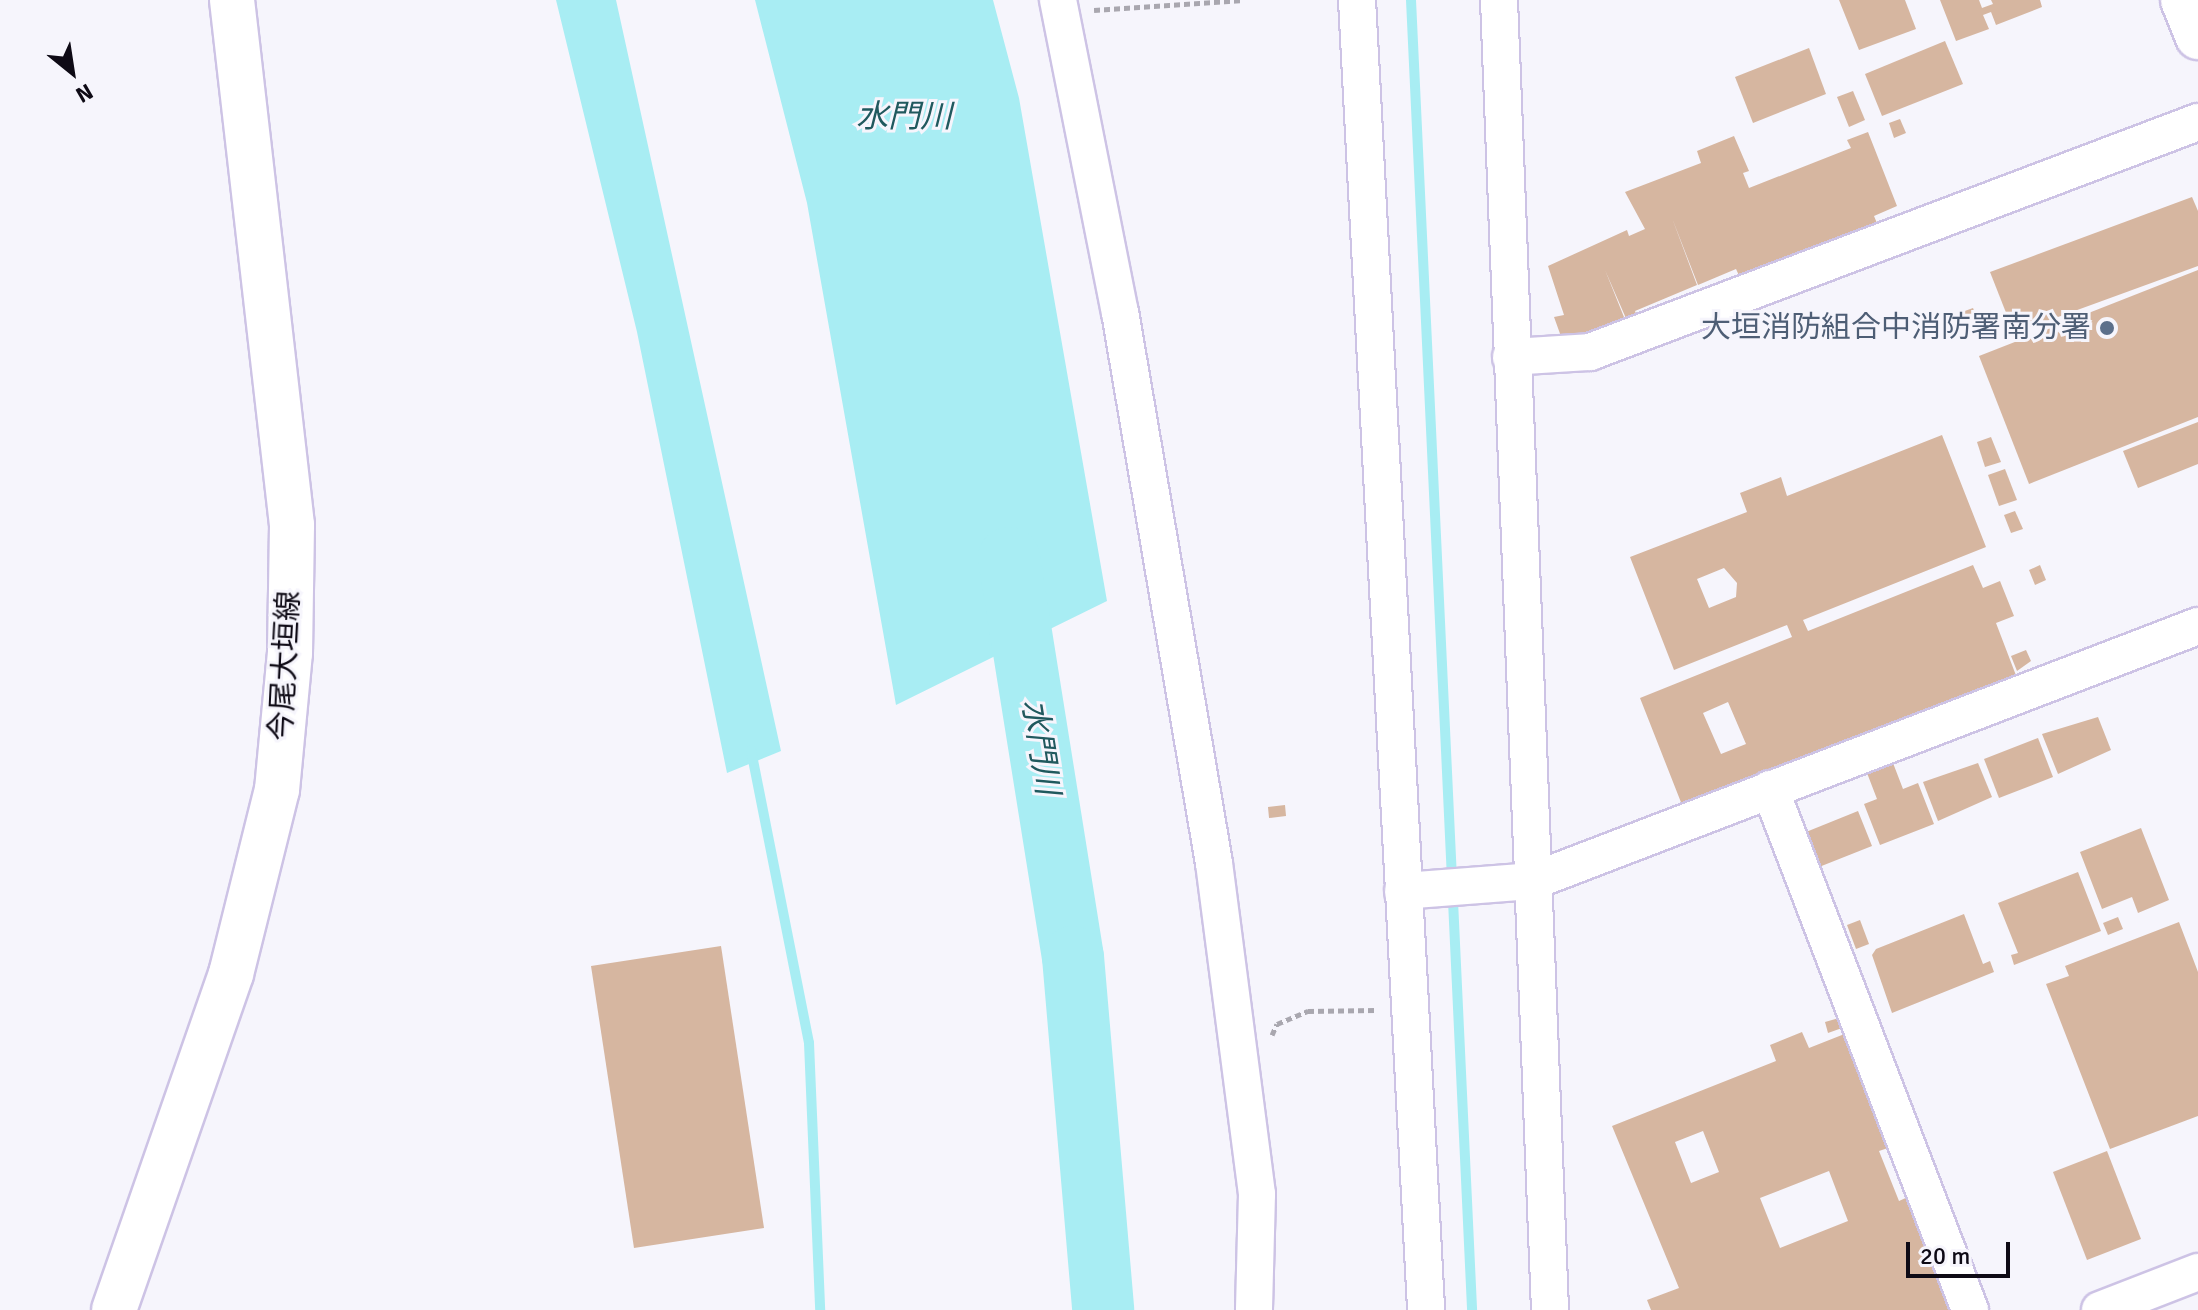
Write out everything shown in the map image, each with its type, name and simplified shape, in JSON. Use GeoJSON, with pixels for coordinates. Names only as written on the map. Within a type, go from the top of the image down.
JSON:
{"type":"FeatureCollection","features":[{"type":"Feature","properties":{"kind":"main road","name":"今尾大垣線"},"geometry":{"type":"LineString","coordinates":[[114,1310],[231,974],[277,790],[290,653],[292,525],[232,0]]}},
{"type":"Feature","properties":{"kind":"main road"},"geometry":{"type":"LineString","coordinates":[[2183,0],[2198,37]]}},
{"type":"Feature","properties":{"kind":"street"},"geometry":{"type":"LineString","coordinates":[[1357,0],[1412,891],[1409,1010],[1426,1310]]}},
{"type":"Feature","properties":{"kind":"street"},"geometry":{"type":"LineString","coordinates":[[1499,0],[1511,357],[1521,883],[1550,1310]]}},
{"type":"Feature","properties":{"kind":"street"},"geometry":{"type":"LineString","coordinates":[[1060,6],[1120,312],[1214,863],[1257,1194],[1254,1310]]}},
{"type":"Feature","properties":{"kind":"street"},"geometry":{"type":"LineString","coordinates":[[1511,357],[1590,352],[2198,122]]}},
{"type":"Feature","properties":{"kind":"street"},"geometry":{"type":"LineString","coordinates":[[1412,891],[1521,883],[2198,626]]}},
{"type":"Feature","properties":{"kind":"street"},"geometry":{"type":"LineString","coordinates":[[1770,789],[1970,1310]]}},
{"type":"Feature","properties":{"kind":"street"},"geometry":{"type":"LineString","coordinates":[[2100,1310],[2198,1272]]}},
{"type":"Feature","properties":{"kind":"path"},"geometry":{"type":"LineString","coordinates":[[1060,6],[1244,0]]}},
{"type":"Feature","properties":{"kind":"path"},"geometry":{"type":"LineString","coordinates":[[1266,1050],[1277,1024],[1308,1011],[1409,1010]]}},
{"type":"Feature","properties":{"kind":"water"},"geometry":{"type":"Polygon","coordinates":[[[556,0],[616,0],[781,751],[727,773],[637,332],[556,0]]]}},
{"type":"Feature","properties":{"kind":"water","name":"水門川"},"geometry":{"type":"Polygon","coordinates":[[[755,0],[993,0],[1019,98],[1107,601],[896,705],[807,203],[755,0]]]}},
{"type":"Feature","properties":{"kind":"building"},"geometry":{"type":"Polygon","coordinates":[[[1839,0],[1905,0],[1916,29],[1859,50],[1839,0]]]}},
{"type":"Feature","properties":{"kind":"building"},"geometry":{"type":"Polygon","coordinates":[[[1940,0],[1979,0],[1982,8],[1993,4],[1991,0],[2040,0],[2042,7],[1996,25],[1991,12],[1983,15],[1989,29],[1956,41],[1940,0]]]}},
{"type":"Feature","properties":{"kind":"building"},"geometry":{"type":"Polygon","coordinates":[[[1945,41],[1963,84],[1882,116],[1865,74],[1945,41]]]}},
{"type":"Feature","properties":{"kind":"building"},"geometry":{"type":"Polygon","coordinates":[[[1809,48],[1826,94],[1753,123],[1735,77],[1809,48]]]}},
{"type":"Feature","properties":{"kind":"building"},"geometry":{"type":"Polygon","coordinates":[[[1853,91],[1865,120],[1849,127],[1837,97],[1853,91]]]}},
{"type":"Feature","properties":{"kind":"building"},"geometry":{"type":"Polygon","coordinates":[[[1900,119],[1906,133],[1894,138],[1889,123],[1900,119]]]}},
{"type":"Feature","properties":{"kind":"building"},"geometry":{"type":"Polygon","coordinates":[[[1868,132],[1897,206],[1874,216],[1879,228],[1742,282],[1736,269],[1698,285],[1672,218],[1697,285],[1635,311],[1638,319],[1628,323],[1605,270],[1626,322],[1563,342],[1554,317],[1564,315],[1548,266],[1627,230],[1629,236],[1645,229],[1625,192],[1701,163],[1697,151],[1734,136],[1749,171],[1743,173],[1749,188],[1851,148],[1847,140],[1868,132]]]}},
{"type":"Feature","properties":{"kind":"building"},"geometry":{"type":"Polygon","coordinates":[[[2192,197],[2198,211],[2198,266],[2014,333],[1990,272],[2192,197]]]}},
{"type":"Feature","properties":{"kind":"building"},"geometry":{"type":"Polygon","coordinates":[[[2198,270],[2198,417],[2029,484],[1979,356],[2198,270]]]}},
{"type":"Feature","properties":{"kind":"building"},"geometry":{"type":"Polygon","coordinates":[[[1973,308],[1982,332],[1971,336],[1962,312],[1973,308]]]}},
{"type":"Feature","properties":{"kind":"building"},"geometry":{"type":"Polygon","coordinates":[[[2198,422],[2198,464],[2138,488],[2123,451],[2198,422]]]}},
{"type":"Feature","properties":{"kind":"building"},"geometry":{"type":"Polygon","coordinates":[[[1942,435],[1986,547],[1803,620],[1808,631],[1973,565],[1983,588],[2000,581],[2014,616],[1996,623],[2017,678],[1684,810],[1640,698],[1792,637],[1787,625],[1674,670],[1630,557],[1747,512],[1740,493],[1781,477],[1787,496],[1942,435]],[[1724,568],[1697,579],[1709,608],[1736,597],[1737,583],[1724,568]],[[1728,702],[1703,713],[1721,754],[1746,744],[1728,702]]]}},
{"type":"Feature","properties":{"kind":"building"},"geometry":{"type":"Polygon","coordinates":[[[1991,437],[2001,462],[1985,467],[1977,442],[1991,437]]]}},
{"type":"Feature","properties":{"kind":"building"},"geometry":{"type":"Polygon","coordinates":[[[2005,469],[2017,500],[1999,506],[1988,475],[2005,469]]]}},
{"type":"Feature","properties":{"kind":"building"},"geometry":{"type":"Polygon","coordinates":[[[2015,511],[2023,529],[2011,533],[2004,515],[2015,511]]]}},
{"type":"Feature","properties":{"kind":"building"},"geometry":{"type":"Polygon","coordinates":[[[2040,565],[2046,580],[2035,585],[2029,570],[2040,565]]]}},
{"type":"Feature","properties":{"kind":"building"},"geometry":{"type":"Polygon","coordinates":[[[2026,650],[2031,661],[2017,671],[2011,656],[2026,650]]]}},
{"type":"Feature","properties":{"kind":"building"},"geometry":{"type":"Polygon","coordinates":[[[2098,717],[2111,750],[2058,774],[2042,734],[2098,717]]]}},
{"type":"Feature","properties":{"kind":"building"},"geometry":{"type":"Polygon","coordinates":[[[2038,738],[2053,777],[1999,798],[1984,759],[2038,738]]]}},
{"type":"Feature","properties":{"kind":"building"},"geometry":{"type":"Polygon","coordinates":[[[1893,763],[1903,789],[1918,783],[1934,824],[1880,845],[1864,804],[1877,799],[1867,773],[1893,763]]]}},
{"type":"Feature","properties":{"kind":"building"},"geometry":{"type":"Polygon","coordinates":[[[1978,763],[1992,797],[1938,821],[1923,782],[1978,763]]]}},
{"type":"Feature","properties":{"kind":"building"},"geometry":{"type":"Polygon","coordinates":[[[1285,805],[1286,816],[1269,818],[1268,807],[1285,805]]]}},
{"type":"Feature","properties":{"kind":"building"},"geometry":{"type":"Polygon","coordinates":[[[1858,811],[1872,846],[1819,867],[1806,832],[1858,811]]]}},
{"type":"Feature","properties":{"kind":"building"},"geometry":{"type":"Polygon","coordinates":[[[2141,828],[2169,900],[2138,913],[2132,897],[2102,909],[2080,852],[2141,828]]]}},
{"type":"Feature","properties":{"kind":"building"},"geometry":{"type":"Polygon","coordinates":[[[2078,872],[2101,931],[2014,965],[2011,955],[2018,953],[1998,903],[2078,872]]]}},
{"type":"Feature","properties":{"kind":"building"},"geometry":{"type":"Polygon","coordinates":[[[1964,914],[1983,964],[1990,961],[1994,972],[1892,1013],[1872,955],[1876,949],[1964,914]]]}},
{"type":"Feature","properties":{"kind":"building"},"geometry":{"type":"Polygon","coordinates":[[[2118,917],[2123,929],[2108,935],[2103,923],[2118,917]]]}},
{"type":"Feature","properties":{"kind":"building"},"geometry":{"type":"Polygon","coordinates":[[[1860,920],[1869,944],[1856,949],[1847,925],[1860,920]]]}},
{"type":"Feature","properties":{"kind":"building"},"geometry":{"type":"Polygon","coordinates":[[[2179,922],[2198,972],[2198,1116],[2110,1149],[2046,984],[2069,976],[2065,966],[2179,922]]]}},
{"type":"Feature","properties":{"kind":"building"},"geometry":{"type":"Polygon","coordinates":[[[721,946],[764,1228],[634,1248],[591,966],[721,946]]]}},
{"type":"Feature","properties":{"kind":"building"},"geometry":{"type":"Polygon","coordinates":[[[1839,1018],[1842,1028],[1828,1033],[1825,1022],[1839,1018]]]}},
{"type":"Feature","properties":{"kind":"building"},"geometry":{"type":"Polygon","coordinates":[[[1802,1032],[1809,1048],[1847,1033],[1891,1147],[1879,1151],[1899,1201],[1910,1196],[1955,1310],[1651,1310],[1647,1300],[1679,1288],[1612,1126],[1776,1061],[1770,1045],[1802,1032]],[[1703,1131],[1675,1142],[1691,1183],[1719,1172],[1703,1131]],[[1829,1171],[1760,1198],[1780,1248],[1848,1221],[1829,1171]]]}},
{"type":"Feature","properties":{"kind":"building"},"geometry":{"type":"Polygon","coordinates":[[[2107,1151],[2141,1239],[2087,1260],[2053,1172],[2107,1151]]]}},
{"type":"Feature","properties":{"kind":"waterway"},"geometry":{"type":"LineString","coordinates":[[1411,0],[1472,1310]]}},
{"type":"Feature","properties":{"kind":"waterway","name":"水門川"},"geometry":{"type":"LineString","coordinates":[[1009,558],[1073,957],[1103,1310]]}},
{"type":"Feature","properties":{"kind":"waterway"},"geometry":{"type":"LineString","coordinates":[[751,750],[809,1043],[820,1310]]}},
{"type":"Feature","properties":{"kind":"place","name":"大垣消防組合中消防署南分署"},"geometry":{"type":"Point","coordinates":[2107,328]}}]}
